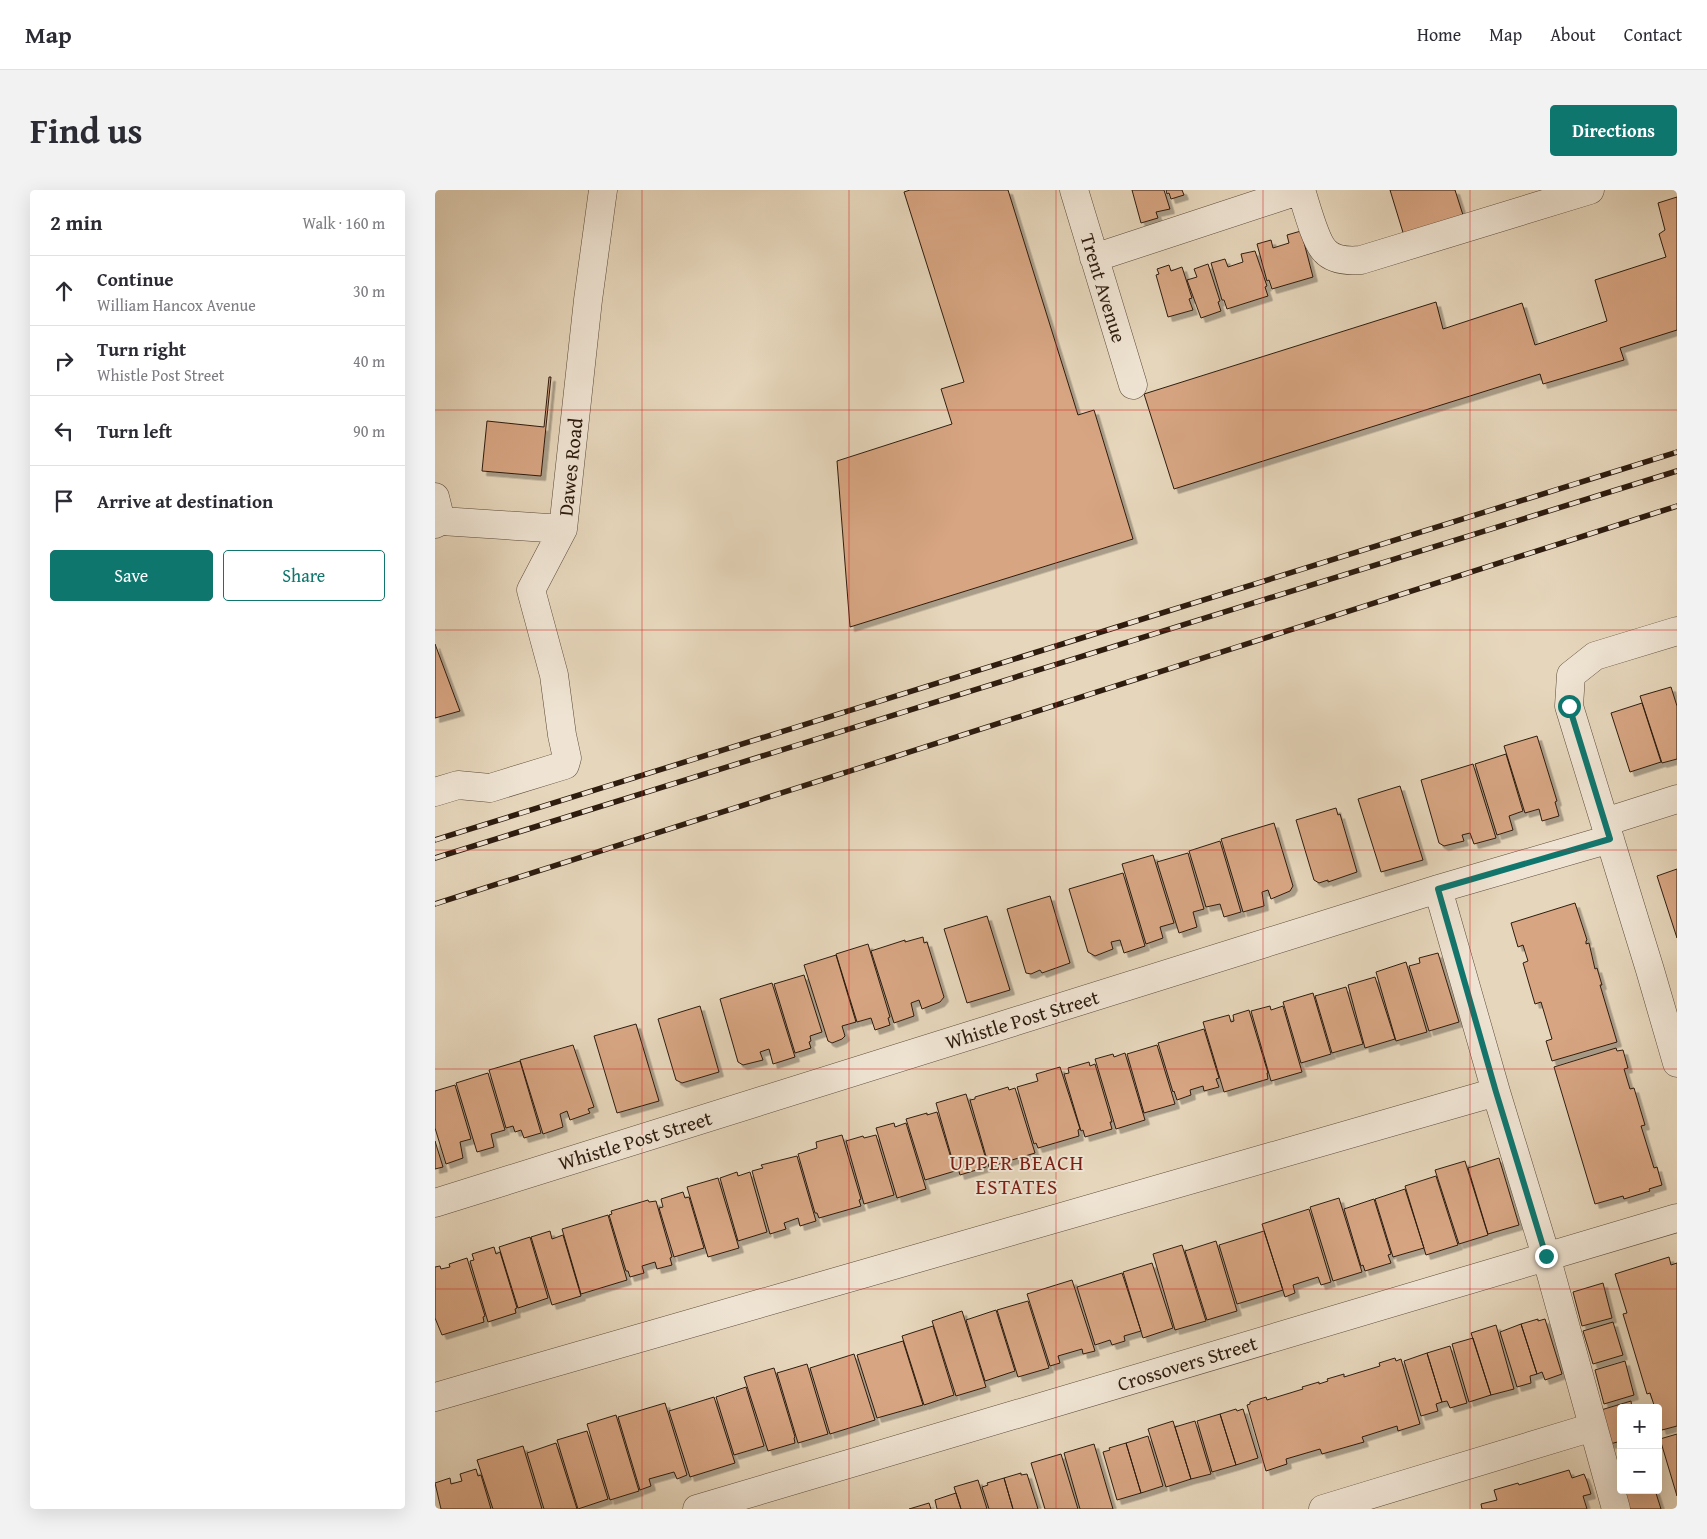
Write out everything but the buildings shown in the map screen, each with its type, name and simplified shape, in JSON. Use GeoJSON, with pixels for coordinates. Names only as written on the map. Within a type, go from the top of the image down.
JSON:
{"type":"FeatureCollection","features":[{"type":"Feature","properties":{"kind":"street","name":"Dawes Road"},"geometry":{"type":"LineString","coordinates":[[435,792],[457,785],[490,788],[565,765],[567,758],[554,675],[531,590],[563,529],[590,285],[603,190]]}},
{"type":"Feature","properties":{"kind":"street","name":"Trent Avenue"},"geometry":{"type":"LineString","coordinates":[[1075,190],[1133,386]]}},
{"type":"Feature","properties":{"kind":"street"},"geometry":{"type":"LineString","coordinates":[[1094,258],[1301,190],[1318,240],[1324,251],[1332,257],[1347,261],[1361,260],[1531,199],[1590,190]]}},
{"type":"Feature","properties":{"kind":"street"},"geometry":{"type":"LineString","coordinates":[[437,514],[563,529]]}},
{"type":"Feature","properties":{"kind":"street"},"geometry":{"type":"LineString","coordinates":[[1677,631],[1595,656],[1571,675],[1569,706],[1677,1063]]}},
{"type":"Feature","properties":{"kind":"street","name":"Whistle Post Street"},"geometry":{"type":"LineString","coordinates":[[435,1203],[1438,889],[1607,830],[1677,799]]}},
{"type":"Feature","properties":{"kind":"street"},"geometry":{"type":"LineString","coordinates":[[1438,889],[1496,1092],[1546,1256],[1616,1509]]}},
{"type":"Feature","properties":{"kind":"street"},"geometry":{"type":"LineString","coordinates":[[435,1397],[1496,1092]]}},
{"type":"Feature","properties":{"kind":"street","name":"Crossovers Street"},"geometry":{"type":"LineString","coordinates":[[697,1509],[1677,1218]]}},
{"type":"Feature","properties":{"kind":"street"},"geometry":{"type":"LineString","coordinates":[[1323,1509],[1593,1427]]}},
{"type":"Feature","properties":{"kind":"railway"},"geometry":{"type":"LineString","coordinates":[[435,840],[1677,452]]}},
{"type":"Feature","properties":{"kind":"railway"},"geometry":{"type":"LineString","coordinates":[[435,858],[1677,471]]}},
{"type":"Feature","properties":{"kind":"railway"},"geometry":{"type":"LineString","coordinates":[[435,904],[1677,506]]}},
{"type":"Feature","properties":{"kind":"district","name":"UPPER BEACH ESTATES"},"geometry":{"type":"Point","coordinates":[1017,1174]}},
{"type":"Feature","properties":{"kind":"route"},"geometry":{"type":"LineString","coordinates":[[1546,1256],[1496,1092],[1438,889],[1610,839],[1569,706]]}}]}
